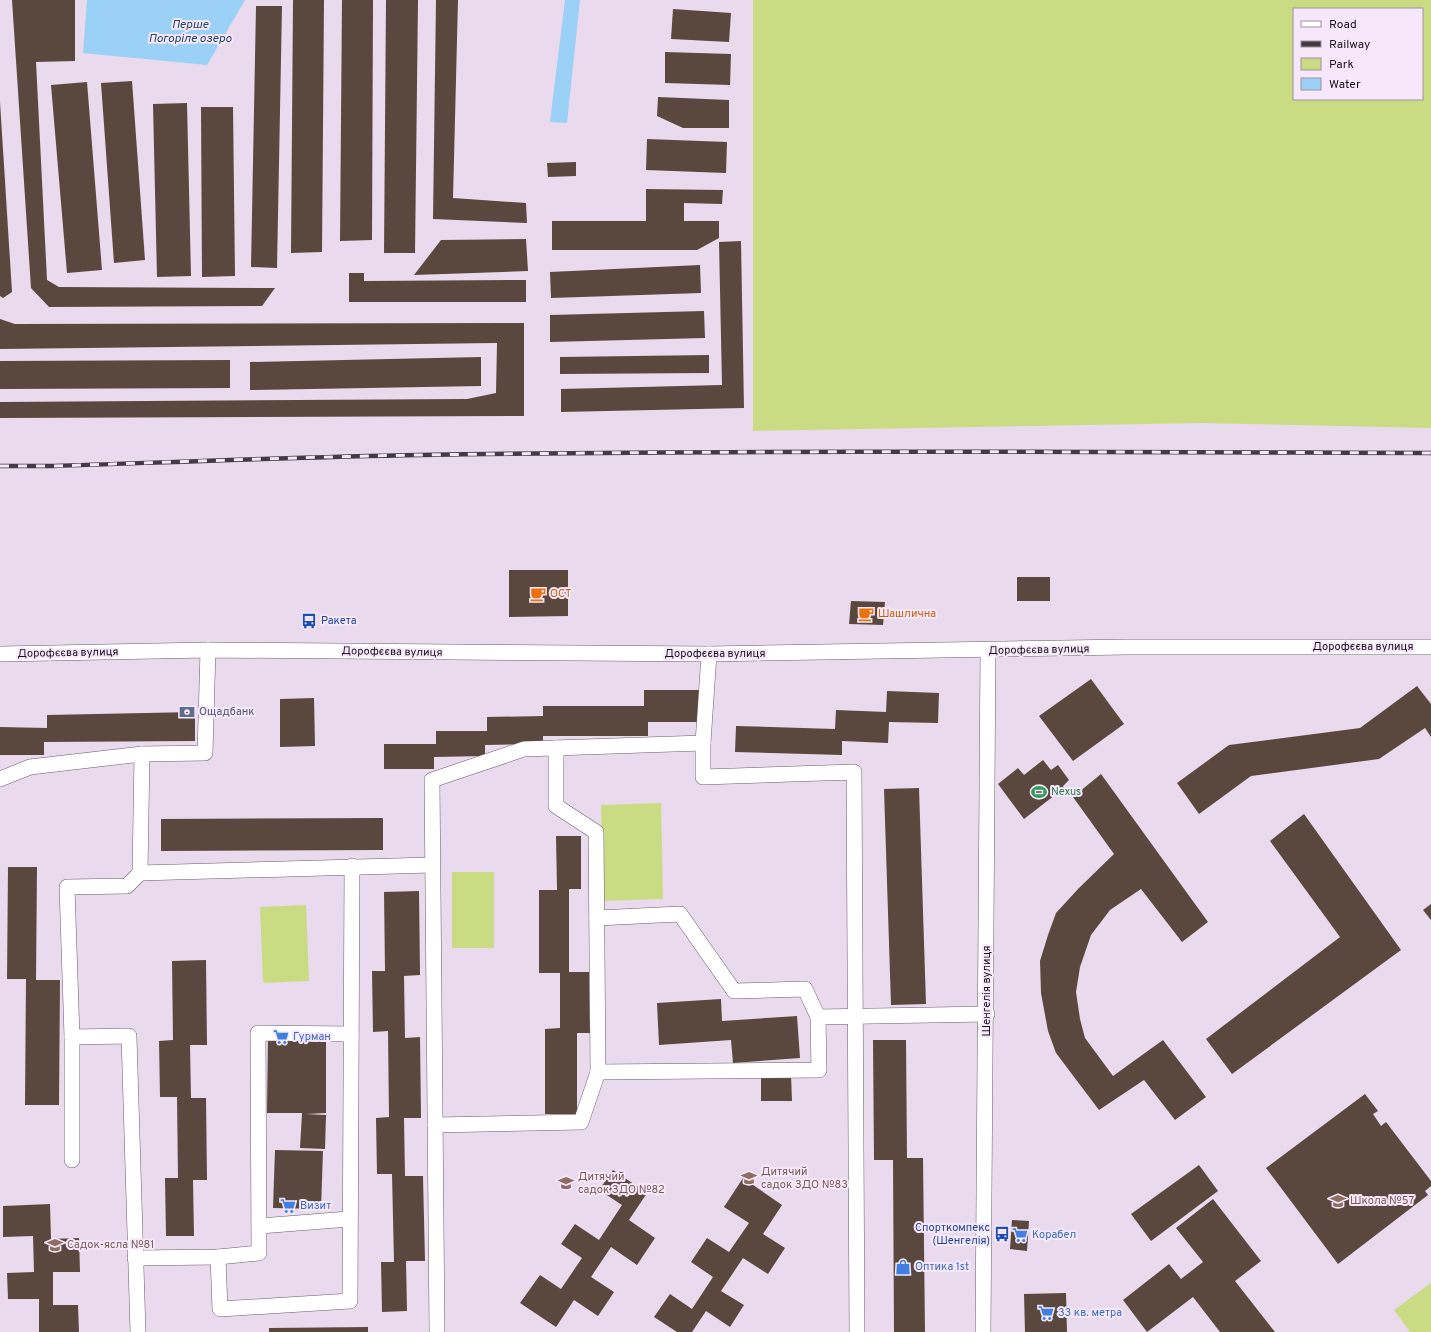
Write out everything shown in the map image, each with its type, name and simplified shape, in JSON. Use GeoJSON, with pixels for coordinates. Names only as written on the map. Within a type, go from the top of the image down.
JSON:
{"type":"FeatureCollection","features":[{"type":"Feature","properties":{"kind":"street","name":"Дорофєєва вулиця"},"geometry":{"type":"LineString","coordinates":[[0,654],[208,650],[709,654],[988,651],[1127,647],[1431,647]]}},
{"type":"Feature","properties":{"kind":"street"},"geometry":{"type":"LineString","coordinates":[[0,779],[30,767],[142,754],[205,753],[208,650]]}},
{"type":"Feature","properties":{"kind":"street","name":"Шенгелія вулиця"},"geometry":{"type":"LineString","coordinates":[[983,1332],[987,1014],[988,651]]}},
{"type":"Feature","properties":{"kind":"street"},"geometry":{"type":"LineString","coordinates":[[709,654],[702,777],[854,772],[857,1332]]}},
{"type":"Feature","properties":{"kind":"street"},"geometry":{"type":"LineString","coordinates":[[437,1332],[432,780],[524,749],[703,743]]}},
{"type":"Feature","properties":{"kind":"street"},"geometry":{"type":"LineString","coordinates":[[435,1125],[580,1122],[598,1072],[596,832],[556,806],[556,748]]}},
{"type":"Feature","properties":{"kind":"street"},"geometry":{"type":"LineString","coordinates":[[140,873],[142,754]]}},
{"type":"Feature","properties":{"kind":"street"},"geometry":{"type":"LineString","coordinates":[[72,1160],[72,1036],[68,887],[127,886],[140,873],[432,865]]}},
{"type":"Feature","properties":{"kind":"street"},"geometry":{"type":"LineString","coordinates":[[218,1257],[220,1309],[350,1301],[349,1219],[352,866]]}},
{"type":"Feature","properties":{"kind":"street"},"geometry":{"type":"LineString","coordinates":[[597,918],[680,914],[734,991],[804,989],[818,1017],[819,1070],[598,1072]]}},
{"type":"Feature","properties":{"kind":"street"},"geometry":{"type":"LineString","coordinates":[[818,1017],[856,1018],[987,1014]]}},
{"type":"Feature","properties":{"kind":"street"},"geometry":{"type":"LineString","coordinates":[[136,1258],[218,1257],[259,1253],[258,1033],[351,1034]]}},
{"type":"Feature","properties":{"kind":"street"},"geometry":{"type":"LineString","coordinates":[[72,1036],[129,1036],[138,1332]]}},
{"type":"Feature","properties":{"kind":"street"},"geometry":{"type":"LineString","coordinates":[[260,1226],[349,1219]]}},
{"type":"Feature","properties":{"kind":"green space"},"geometry":{"type":"Polygon","coordinates":[[[753,0],[1431,0],[1431,428],[1201,423],[753,431],[753,0]]]}},
{"type":"Feature","properties":{"kind":"green space"},"geometry":{"type":"Polygon","coordinates":[[[661,803],[663,899],[603,901],[601,805],[661,803]]]}},
{"type":"Feature","properties":{"kind":"green space"},"geometry":{"type":"Polygon","coordinates":[[[452,872],[494,872],[494,948],[452,948],[452,872]]]}},
{"type":"Feature","properties":{"kind":"green space"},"geometry":{"type":"Polygon","coordinates":[[[306,905],[309,981],[263,983],[260,907],[306,905]]]}},
{"type":"Feature","properties":{"kind":"green space"},"geometry":{"type":"Polygon","coordinates":[[[1431,1283],[1431,1332],[1410,1332],[1394,1310],[1431,1283]]]}},
{"type":"Feature","properties":{"kind":"water","name":"Перше Погоріле озеро"},"geometry":{"type":"Polygon","coordinates":[[[87,0],[245,0],[207,65],[83,53],[87,0]]]}},
{"type":"Feature","properties":{"kind":"water"},"geometry":{"type":"Polygon","coordinates":[[[565,0],[580,0],[567,123],[550,122],[565,0]]]}},
{"type":"Feature","properties":{"kind":"building"},"geometry":{"type":"Polygon","coordinates":[[[12,0],[75,0],[75,61],[36,62],[47,280],[59,287],[275,288],[262,306],[49,307],[31,288],[12,0]]]}},
{"type":"Feature","properties":{"kind":"building"},"geometry":{"type":"Polygon","coordinates":[[[293,0],[324,0],[322,252],[291,253],[293,0]]]}},
{"type":"Feature","properties":{"kind":"building"},"geometry":{"type":"Polygon","coordinates":[[[342,0],[373,0],[372,240],[340,241],[342,0]]]}},
{"type":"Feature","properties":{"kind":"building"},"geometry":{"type":"Polygon","coordinates":[[[386,0],[418,0],[415,253],[384,253],[386,0]]]}},
{"type":"Feature","properties":{"kind":"building"},"geometry":{"type":"Polygon","coordinates":[[[436,0],[458,0],[453,198],[526,203],[527,223],[433,219],[436,0]]]}},
{"type":"Feature","properties":{"kind":"building"},"geometry":{"type":"Polygon","coordinates":[[[256,6],[282,6],[277,268],[251,267],[256,6]]]}},
{"type":"Feature","properties":{"kind":"building"},"geometry":{"type":"Polygon","coordinates":[[[673,9],[731,13],[729,42],[671,39],[673,9]]]}},
{"type":"Feature","properties":{"kind":"building"},"geometry":{"type":"Polygon","coordinates":[[[665,52],[731,54],[730,85],[665,83],[665,52]]]}},
{"type":"Feature","properties":{"kind":"building"},"geometry":{"type":"Polygon","coordinates":[[[132,81],[145,260],[114,263],[101,83],[132,81]]]}},
{"type":"Feature","properties":{"kind":"building"},"geometry":{"type":"Polygon","coordinates":[[[87,82],[102,270],[67,273],[51,85],[87,82]]]}},
{"type":"Feature","properties":{"kind":"building"},"geometry":{"type":"Polygon","coordinates":[[[658,97],[729,100],[729,128],[683,128],[657,116],[658,97]]]}},
{"type":"Feature","properties":{"kind":"building"},"geometry":{"type":"Polygon","coordinates":[[[0,102],[12,292],[3,298],[0,296],[0,102]]]}},
{"type":"Feature","properties":{"kind":"building"},"geometry":{"type":"Polygon","coordinates":[[[187,103],[191,276],[157,277],[153,104],[187,103]]]}},
{"type":"Feature","properties":{"kind":"building"},"geometry":{"type":"Polygon","coordinates":[[[201,107],[233,107],[235,276],[202,277],[201,107]]]}},
{"type":"Feature","properties":{"kind":"building"},"geometry":{"type":"Polygon","coordinates":[[[647,139],[727,142],[726,173],[646,170],[647,139]]]}},
{"type":"Feature","properties":{"kind":"building"},"geometry":{"type":"Polygon","coordinates":[[[576,162],[576,176],[548,177],[547,163],[576,162]]]}},
{"type":"Feature","properties":{"kind":"building"},"geometry":{"type":"Polygon","coordinates":[[[646,189],[723,190],[722,204],[684,203],[684,221],[719,221],[719,238],[697,250],[552,250],[552,221],[646,221],[646,189]]]}},
{"type":"Feature","properties":{"kind":"building"},"geometry":{"type":"Polygon","coordinates":[[[526,239],[528,271],[414,275],[441,240],[526,239]]]}},
{"type":"Feature","properties":{"kind":"building"},"geometry":{"type":"Polygon","coordinates":[[[741,241],[744,408],[561,412],[561,389],[722,385],[719,242],[741,241]]]}},
{"type":"Feature","properties":{"kind":"building"},"geometry":{"type":"Polygon","coordinates":[[[700,265],[701,293],[551,298],[550,272],[700,265]]]}},
{"type":"Feature","properties":{"kind":"building"},"geometry":{"type":"Polygon","coordinates":[[[349,273],[364,273],[364,281],[526,280],[526,302],[349,302],[349,273]]]}},
{"type":"Feature","properties":{"kind":"building"},"geometry":{"type":"Polygon","coordinates":[[[704,311],[705,338],[550,342],[550,315],[704,311]]]}},
{"type":"Feature","properties":{"kind":"building"},"geometry":{"type":"Polygon","coordinates":[[[0,319],[15,324],[524,323],[524,416],[0,418],[0,402],[467,399],[496,393],[497,343],[0,349],[0,319]]]}},
{"type":"Feature","properties":{"kind":"building"},"geometry":{"type":"Polygon","coordinates":[[[709,355],[709,373],[560,374],[560,357],[709,355]]]}},
{"type":"Feature","properties":{"kind":"building"},"geometry":{"type":"Polygon","coordinates":[[[481,357],[481,386],[250,390],[250,362],[481,357]]]}},
{"type":"Feature","properties":{"kind":"building"},"geometry":{"type":"Polygon","coordinates":[[[230,360],[230,388],[0,389],[0,361],[230,360]]]}},
{"type":"Feature","properties":{"kind":"building"},"geometry":{"type":"Polygon","coordinates":[[[509,570],[568,570],[568,616],[509,617],[509,570]]]}},
{"type":"Feature","properties":{"kind":"building"},"geometry":{"type":"Polygon","coordinates":[[[1017,577],[1050,577],[1050,601],[1017,601],[1017,577]]]}},
{"type":"Feature","properties":{"kind":"building"},"geometry":{"type":"Polygon","coordinates":[[[851,601],[885,602],[883,625],[849,624],[851,601]]]}},
{"type":"Feature","properties":{"kind":"building"},"geometry":{"type":"Polygon","coordinates":[[[1091,679],[1124,724],[1073,761],[1039,716],[1091,679]]]}},
{"type":"Feature","properties":{"kind":"building"},"geometry":{"type":"Polygon","coordinates":[[[1417,686],[1431,704],[1431,737],[1425,728],[1379,759],[1251,776],[1199,814],[1177,783],[1229,745],[1360,728],[1417,686]]]}},
{"type":"Feature","properties":{"kind":"building"},"geometry":{"type":"Polygon","coordinates":[[[644,690],[700,690],[700,722],[648,722],[648,736],[543,736],[543,744],[485,745],[485,756],[434,757],[434,769],[384,769],[384,744],[436,744],[436,731],[487,731],[487,717],[543,716],[543,706],[644,706],[644,690]]]}},
{"type":"Feature","properties":{"kind":"building"},"geometry":{"type":"Polygon","coordinates":[[[887,691],[939,693],[938,723],[889,722],[888,743],[842,741],[842,755],[735,752],[736,726],[835,729],[836,710],[886,712],[887,691]]]}},
{"type":"Feature","properties":{"kind":"building"},"geometry":{"type":"Polygon","coordinates":[[[314,698],[315,746],[280,747],[280,699],[314,698]]]}},
{"type":"Feature","properties":{"kind":"building"},"geometry":{"type":"Polygon","coordinates":[[[195,712],[195,741],[44,742],[44,755],[0,755],[0,727],[47,728],[47,715],[195,712]]]}},
{"type":"Feature","properties":{"kind":"building"},"geometry":{"type":"Polygon","coordinates":[[[1043,760],[1051,770],[1058,765],[1069,780],[1063,786],[1064,788],[1024,819],[998,784],[1018,768],[1024,775],[1043,760]]]}},
{"type":"Feature","properties":{"kind":"building"},"geometry":{"type":"Polygon","coordinates":[[[1101,774],[1208,922],[1182,942],[1141,889],[1110,910],[1091,935],[1080,967],[1076,992],[1080,1019],[1085,1038],[1113,1076],[1163,1040],[1206,1097],[1175,1120],[1144,1080],[1099,1110],[1056,1053],[1048,1031],[1041,993],[1040,961],[1056,913],[1114,854],[1073,797],[1101,774]]]}},
{"type":"Feature","properties":{"kind":"building"},"geometry":{"type":"Polygon","coordinates":[[[919,788],[926,1004],[891,1005],[884,789],[919,788]]]}},
{"type":"Feature","properties":{"kind":"building"},"geometry":{"type":"Polygon","coordinates":[[[1304,814],[1401,950],[1232,1074],[1206,1039],[1340,937],[1270,841],[1304,814]]]}},
{"type":"Feature","properties":{"kind":"building"},"geometry":{"type":"Polygon","coordinates":[[[383,818],[383,850],[161,851],[161,819],[383,818]]]}},
{"type":"Feature","properties":{"kind":"building"},"geometry":{"type":"Polygon","coordinates":[[[556,836],[581,836],[581,889],[569,889],[569,972],[589,972],[590,1033],[577,1033],[577,1114],[545,1114],[545,1029],[560,1028],[560,973],[539,973],[539,890],[557,890],[556,836]]]}},
{"type":"Feature","properties":{"kind":"building"},"geometry":{"type":"Polygon","coordinates":[[[8,867],[37,867],[36,980],[60,980],[59,1105],[25,1105],[26,979],[7,979],[8,867]]]}},
{"type":"Feature","properties":{"kind":"building"},"geometry":{"type":"Polygon","coordinates":[[[419,891],[420,975],[404,976],[405,1038],[420,1037],[421,1118],[404,1118],[405,1176],[423,1176],[425,1261],[406,1261],[407,1311],[382,1312],[381,1262],[394,1262],[392,1174],[377,1174],[376,1118],[389,1117],[388,1031],[373,1032],[372,971],[385,971],[384,892],[419,891]]]}},
{"type":"Feature","properties":{"kind":"building"},"geometry":{"type":"Polygon","coordinates":[[[1431,904],[1431,920],[1423,910],[1431,904]]]}},
{"type":"Feature","properties":{"kind":"building"},"geometry":{"type":"Polygon","coordinates":[[[206,960],[207,1045],[190,1045],[191,1098],[206,1098],[207,1180],[193,1180],[194,1236],[166,1236],[165,1178],[178,1178],[177,1097],[160,1097],[159,1041],[173,1040],[172,961],[206,960]]]}},
{"type":"Feature","properties":{"kind":"building"},"geometry":{"type":"Polygon","coordinates":[[[721,999],[722,1021],[797,1016],[800,1058],[733,1063],[731,1040],[659,1045],[657,1003],[721,999]]]}},
{"type":"Feature","properties":{"kind":"building"},"geometry":{"type":"Polygon","coordinates":[[[268,1033],[326,1033],[326,1113],[306,1114],[326,1115],[325,1149],[300,1148],[302,1113],[267,1113],[268,1033]]]}},
{"type":"Feature","properties":{"kind":"building"},"geometry":{"type":"Polygon","coordinates":[[[873,1040],[906,1040],[907,1158],[923,1158],[925,1332],[894,1332],[893,1160],[874,1160],[873,1040]]]}},
{"type":"Feature","properties":{"kind":"building"},"geometry":{"type":"Polygon","coordinates":[[[761,1075],[791,1075],[792,1101],[761,1101],[761,1075]]]}},
{"type":"Feature","properties":{"kind":"building"},"geometry":{"type":"Polygon","coordinates":[[[1365,1094],[1378,1111],[1373,1114],[1381,1126],[1386,1122],[1431,1181],[1431,1186],[1425,1191],[1428,1195],[1338,1264],[1266,1168],[1365,1094]]]}},
{"type":"Feature","properties":{"kind":"building"},"geometry":{"type":"Polygon","coordinates":[[[275,1150],[323,1151],[321,1209],[273,1208],[275,1150]]]}},
{"type":"Feature","properties":{"kind":"building"},"geometry":{"type":"Polygon","coordinates":[[[1199,1165],[1218,1191],[1151,1241],[1131,1214],[1199,1165]]]}},
{"type":"Feature","properties":{"kind":"building"},"geometry":{"type":"Polygon","coordinates":[[[613,1170],[647,1193],[629,1220],[655,1238],[637,1265],[611,1247],[591,1277],[614,1292],[598,1316],[574,1300],[556,1327],[520,1303],[540,1275],[561,1289],[582,1258],[561,1244],[575,1224],[599,1240],[622,1205],[599,1190],[613,1170]]]}},
{"type":"Feature","properties":{"kind":"building"},"geometry":{"type":"Polygon","coordinates":[[[743,1178],[782,1205],[763,1234],[785,1248],[768,1274],[743,1258],[721,1291],[744,1305],[730,1327],[706,1311],[692,1332],[677,1332],[654,1317],[670,1294],[692,1309],[713,1277],[691,1262],[707,1238],[729,1252],[749,1223],[724,1207],[743,1178]]]}},
{"type":"Feature","properties":{"kind":"building"},"geometry":{"type":"Polygon","coordinates":[[[1213,1199],[1261,1261],[1235,1281],[1275,1332],[1220,1332],[1193,1297],[1147,1332],[1123,1300],[1169,1264],[1181,1279],[1203,1262],[1176,1228],[1213,1199]]]}},
{"type":"Feature","properties":{"kind":"building"},"geometry":{"type":"Polygon","coordinates":[[[50,1204],[51,1239],[79,1238],[80,1272],[53,1272],[53,1305],[78,1305],[79,1332],[39,1332],[39,1299],[8,1299],[7,1273],[34,1272],[33,1236],[3,1237],[3,1206],[50,1204]]]}},
{"type":"Feature","properties":{"kind":"building"},"geometry":{"type":"Polygon","coordinates":[[[1012,1220],[1029,1221],[1027,1251],[1010,1249],[1012,1220]]]}},
{"type":"Feature","properties":{"kind":"building","name":"33 кв. метра"},"geometry":{"type":"Polygon","coordinates":[[[1066,1293],[1067,1332],[1025,1332],[1024,1294],[1066,1293]]]}},
{"type":"Feature","properties":{"kind":"building"},"geometry":{"type":"Polygon","coordinates":[[[368,1327],[368,1332],[269,1332],[269,1328],[368,1327]]]}},
{"type":"Feature","properties":{"kind":"railway"},"geometry":{"type":"LineString","coordinates":[[0,466],[54,466],[374,456],[546,453],[1431,453]]}},
{"type":"Feature","properties":{"kind":"place","name":"ОСТ"},"geometry":{"type":"Point","coordinates":[538,594]}},
{"type":"Feature","properties":{"kind":"place","name":"Шашлична"},"geometry":{"type":"Point","coordinates":[866,614]}},
{"type":"Feature","properties":{"kind":"place","name":"Ракета"},"geometry":{"type":"Point","coordinates":[309,621]}},
{"type":"Feature","properties":{"kind":"place","name":"Ощадбанк"},"geometry":{"type":"Point","coordinates":[187,712]}},
{"type":"Feature","properties":{"kind":"place","name":"Nexus"},"geometry":{"type":"Point","coordinates":[1039,792]}},
{"type":"Feature","properties":{"kind":"place","name":"Гурман"},"geometry":{"type":"Point","coordinates":[281,1037]}},
{"type":"Feature","properties":{"kind":"place","name":"Дитячий садок ЗДО №83"},"geometry":{"type":"Point","coordinates":[749,1178]}},
{"type":"Feature","properties":{"kind":"place","name":"Дитячий садок ЗДО №82"},"geometry":{"type":"Point","coordinates":[566,1183]}},
{"type":"Feature","properties":{"kind":"place","name":"Школа №57"},"geometry":{"type":"Point","coordinates":[1338,1201]}},
{"type":"Feature","properties":{"kind":"place","name":"Визит"},"geometry":{"type":"Point","coordinates":[288,1206]}},
{"type":"Feature","properties":{"kind":"place","name":"Спорткомпекс (Шенгелія)"},"geometry":{"type":"Point","coordinates":[1002,1234]}},
{"type":"Feature","properties":{"kind":"place","name":"Корабел"},"geometry":{"type":"Point","coordinates":[1020,1235]}},
{"type":"Feature","properties":{"kind":"place","name":"Садок-ясла №81"},"geometry":{"type":"Point","coordinates":[55,1245]}},
{"type":"Feature","properties":{"kind":"place","name":"Оптика 1st"},"geometry":{"type":"Point","coordinates":[903,1267]}},
{"type":"Feature","properties":{"kind":"place","name":"33 кв. метра"},"geometry":{"type":"Point","coordinates":[1046,1313]}}]}
